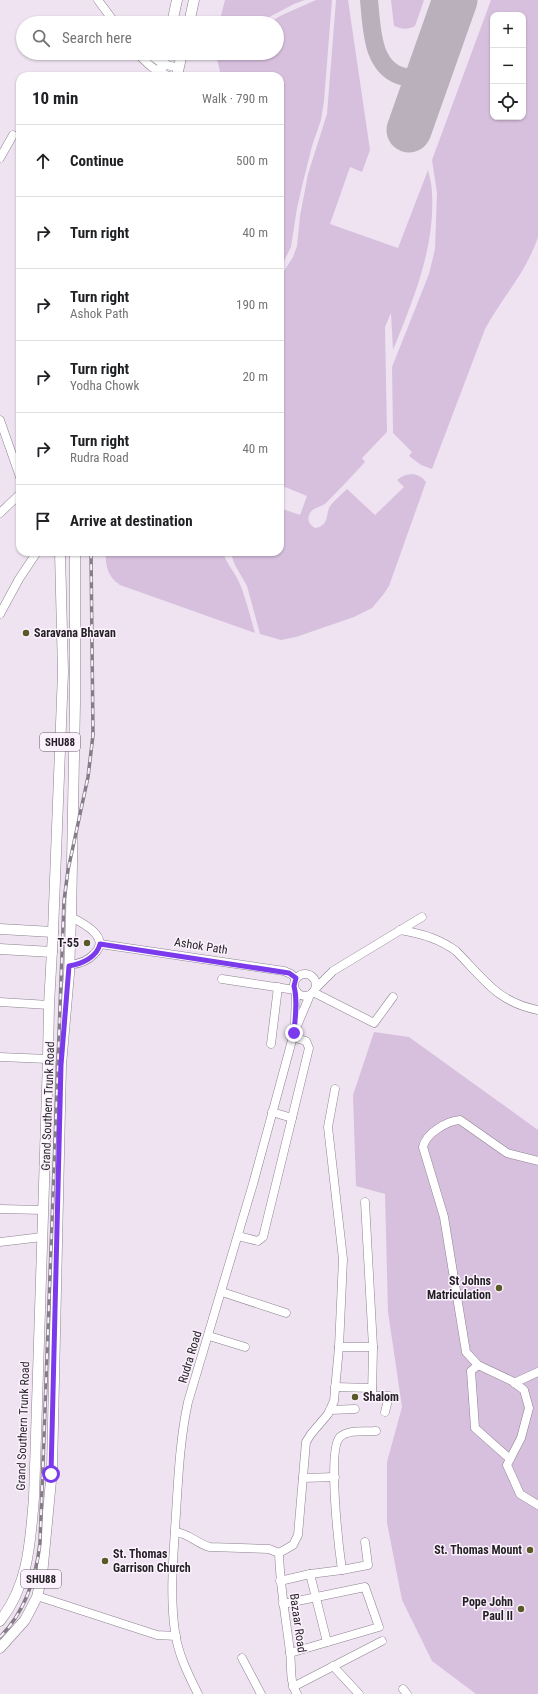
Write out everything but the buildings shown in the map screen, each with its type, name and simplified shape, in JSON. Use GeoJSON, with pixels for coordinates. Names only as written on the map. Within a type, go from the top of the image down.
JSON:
{"type":"FeatureCollection","features":[{"type":"Feature","properties":{"kind":"main road"},"geometry":{"type":"LineString","coordinates":[[174,16],[177,0]]}},
{"type":"Feature","properties":{"kind":"main road"},"geometry":{"type":"LineString","coordinates":[[191,16],[194,0]]}},
{"type":"Feature","properties":{"kind":"main road"},"geometry":{"type":"LineString","coordinates":[[163,72],[164,60]]}},
{"type":"Feature","properties":{"kind":"main road"},"geometry":{"type":"LineString","coordinates":[[178,72],[181,60]]}},
{"type":"Feature","properties":{"kind":"main road","name":"Grand Southern Trunk Road"},"geometry":{"type":"LineString","coordinates":[[0,1621],[7,1612],[23,1579],[30,1552],[34,1498],[48,1059],[48,1005],[53,932],[63,672],[60,556]]}},
{"type":"Feature","properties":{"kind":"main road","name":"Grand Southern Trunk Road"},"geometry":{"type":"LineString","coordinates":[[0,1648],[26,1620],[37,1596],[42,1575],[52,1470],[61,1065],[69,966],[71,917],[75,703],[75,556]]}},
{"type":"Feature","properties":{"kind":"main road"},"geometry":{"type":"LineString","coordinates":[[0,929],[53,932]]}},
{"type":"Feature","properties":{"kind":"main road"},"geometry":{"type":"LineString","coordinates":[[0,949],[52,952]]}},
{"type":"Feature","properties":{"kind":"main road"},"geometry":{"type":"LineString","coordinates":[[34,1498],[50,1498]]}},
{"type":"Feature","properties":{"kind":"street"},"geometry":{"type":"LineString","coordinates":[[94,0],[104,16]]}},
{"type":"Feature","properties":{"kind":"street"},"geometry":{"type":"LineString","coordinates":[[98,0],[110,16]]}},
{"type":"Feature","properties":{"kind":"street"},"geometry":{"type":"LineString","coordinates":[[147,60],[163,72],[178,72]]}},
{"type":"Feature","properties":{"kind":"street"},"geometry":{"type":"LineString","coordinates":[[153,60],[163,72]]}},
{"type":"Feature","properties":{"kind":"street"},"geometry":{"type":"LineString","coordinates":[[0,158],[13,134]]}},
{"type":"Feature","properties":{"kind":"street"},"geometry":{"type":"LineString","coordinates":[[0,420],[16,466]]}},
{"type":"Feature","properties":{"kind":"street"},"geometry":{"type":"LineString","coordinates":[[0,513],[16,498]]}},
{"type":"Feature","properties":{"kind":"street"},"geometry":{"type":"LineString","coordinates":[[0,614],[19,579],[34,556]]}},
{"type":"Feature","properties":{"kind":"street"},"geometry":{"type":"LineString","coordinates":[[69,966],[83,962],[92,957],[100,944],[99,938],[91,929],[71,917]]}},
{"type":"Feature","properties":{"kind":"street"},"geometry":{"type":"LineString","coordinates":[[295,991],[294,982],[296,978],[304,973],[320,975],[333,970],[422,917]]}},
{"type":"Feature","properties":{"kind":"street"},"geometry":{"type":"LineString","coordinates":[[400,930],[418,933],[448,946],[456,951],[500,995],[519,1005],[538,1010]]}},
{"type":"Feature","properties":{"kind":"street","name":"Ashok Path"},"geometry":{"type":"LineString","coordinates":[[100,944],[287,972],[296,978]]}},
{"type":"Feature","properties":{"kind":"street"},"geometry":{"type":"LineString","coordinates":[[222,979],[278,987],[295,991],[300,995],[312,992],[333,970]]}},
{"type":"Feature","properties":{"kind":"street"},"geometry":{"type":"LineString","coordinates":[[311,975],[316,981],[312,992]]}},
{"type":"Feature","properties":{"kind":"street"},"geometry":{"type":"LineString","coordinates":[[271,1044],[278,987]]}},
{"type":"Feature","properties":{"kind":"street","name":"Rudra Road"},"geometry":{"type":"LineString","coordinates":[[293,1035],[295,991]]}},
{"type":"Feature","properties":{"kind":"street"},"geometry":{"type":"LineString","coordinates":[[312,992],[374,1023],[394,997]]}},
{"type":"Feature","properties":{"kind":"street","name":"Rudra Road"},"geometry":{"type":"LineString","coordinates":[[198,1694],[186,1670],[176,1636],[174,1619],[173,1568],[184,1425],[188,1402],[222,1292],[293,1035],[312,992]]}},
{"type":"Feature","properties":{"kind":"street"},"geometry":{"type":"LineString","coordinates":[[0,1002],[48,1005]]}},
{"type":"Feature","properties":{"kind":"street"},"geometry":{"type":"LineString","coordinates":[[238,1236],[258,1241],[263,1237],[309,1048],[306,1041],[293,1035]]}},
{"type":"Feature","properties":{"kind":"street"},"geometry":{"type":"LineString","coordinates":[[0,1058],[48,1059]]}},
{"type":"Feature","properties":{"kind":"street"},"geometry":{"type":"LineString","coordinates":[[175,1532],[182,1533],[203,1545],[210,1547],[269,1549],[279,1553],[293,1545],[298,1535],[306,1442],[310,1434],[328,1414],[334,1401],[339,1347],[343,1259],[328,1127],[335,1089]]}},
{"type":"Feature","properties":{"kind":"street"},"geometry":{"type":"LineString","coordinates":[[272,1112],[292,1118]]}},
{"type":"Feature","properties":{"kind":"street"},"geometry":{"type":"LineString","coordinates":[[508,1462],[521,1438],[529,1408],[524,1390],[514,1383],[478,1365],[466,1352],[444,1217],[423,1150],[424,1142],[437,1130],[453,1121],[460,1120],[507,1153],[538,1161]]}},
{"type":"Feature","properties":{"kind":"street"},"geometry":{"type":"LineString","coordinates":[[365,1202],[373,1347],[372,1396],[389,1396],[385,1412]]}},
{"type":"Feature","properties":{"kind":"street"},"geometry":{"type":"LineString","coordinates":[[0,1209],[43,1210]]}},
{"type":"Feature","properties":{"kind":"street"},"geometry":{"type":"LineString","coordinates":[[0,1242],[42,1237]]}},
{"type":"Feature","properties":{"kind":"street"},"geometry":{"type":"LineString","coordinates":[[222,1292],[286,1313]]}},
{"type":"Feature","properties":{"kind":"street"},"geometry":{"type":"LineString","coordinates":[[209,1336],[245,1347]]}},
{"type":"Feature","properties":{"kind":"street"},"geometry":{"type":"LineString","coordinates":[[339,1347],[373,1347]]}},
{"type":"Feature","properties":{"kind":"street"},"geometry":{"type":"LineString","coordinates":[[478,1365],[471,1371],[475,1428],[508,1462],[520,1494],[538,1505]]}},
{"type":"Feature","properties":{"kind":"street"},"geometry":{"type":"LineString","coordinates":[[514,1383],[538,1372]]}},
{"type":"Feature","properties":{"kind":"street"},"geometry":{"type":"LineString","coordinates":[[335,1387],[372,1388]]}},
{"type":"Feature","properties":{"kind":"street"},"geometry":{"type":"LineString","coordinates":[[330,1410],[355,1408]]}},
{"type":"Feature","properties":{"kind":"street"},"geometry":{"type":"LineString","coordinates":[[342,1570],[336,1523],[336,1443],[341,1436],[351,1432],[376,1431]]}},
{"type":"Feature","properties":{"kind":"street"},"geometry":{"type":"LineString","coordinates":[[303,1478],[335,1477]]}},
{"type":"Feature","properties":{"kind":"street"},"geometry":{"type":"LineString","coordinates":[[280,1581],[368,1564],[365,1542]]}},
{"type":"Feature","properties":{"kind":"street","name":"Bazaar Road"},"geometry":{"type":"LineString","coordinates":[[279,1553],[280,1581],[295,1690]]}},
{"type":"Feature","properties":{"kind":"street"},"geometry":{"type":"LineString","coordinates":[[310,1574],[327,1642]]}},
{"type":"Feature","properties":{"kind":"street"},"geometry":{"type":"LineString","coordinates":[[283,1604],[365,1587],[379,1626],[290,1654]]}},
{"type":"Feature","properties":{"kind":"street"},"geometry":{"type":"LineString","coordinates":[[37,1596],[157,1635],[176,1636]]}},
{"type":"Feature","properties":{"kind":"street"},"geometry":{"type":"LineString","coordinates":[[295,1690],[333,1666],[382,1641]]}},
{"type":"Feature","properties":{"kind":"street"},"geometry":{"type":"LineString","coordinates":[[242,1658],[261,1694]]}},
{"type":"Feature","properties":{"kind":"street"},"geometry":{"type":"LineString","coordinates":[[333,1666],[359,1694]]}},
{"type":"Feature","properties":{"kind":"shaded area"},"geometry":{"type":"Polygon","coordinates":[[[225,0],[305,0],[271,16],[221,16],[225,0]]]}},
{"type":"Feature","properties":{"kind":"shaded area"},"geometry":{"type":"Polygon","coordinates":[[[316,0],[332,0],[324,101],[321,120],[312,146],[297,208],[291,247],[284,261],[284,72],[220,72],[217,60],[284,60],[284,16],[280,16],[316,0]]]}},
{"type":"Feature","properties":{"kind":"shaded area"},"geometry":{"type":"Polygon","coordinates":[[[336,0],[348,0],[370,150],[362,172],[350,167],[330,224],[398,248],[428,170],[432,188],[432,214],[430,235],[421,274],[393,350],[391,313],[385,327],[387,432],[362,458],[365,462],[341,488],[326,503],[310,512],[308,517],[310,524],[315,528],[322,525],[326,521],[330,506],[347,489],[375,515],[404,487],[397,480],[401,477],[412,474],[420,476],[426,482],[389,586],[372,608],[354,617],[296,637],[281,640],[260,634],[247,586],[232,556],[284,556],[284,509],[300,515],[307,496],[284,487],[284,271],[293,257],[297,246],[300,216],[308,174],[327,114],[336,0]]]}},
{"type":"Feature","properties":{"kind":"shaded area"},"geometry":{"type":"Polygon","coordinates":[[[391,0],[424,0],[415,26],[404,29],[394,26],[391,0]]]}},
{"type":"Feature","properties":{"kind":"shaded area"},"geometry":{"type":"Polygon","coordinates":[[[491,0],[538,0],[538,237],[521,273],[485,329],[432,469],[421,465],[409,456],[412,452],[393,433],[392,367],[429,274],[435,249],[437,193],[432,160],[491,0]]]}},
{"type":"Feature","properties":{"kind":"shaded area"},"geometry":{"type":"Polygon","coordinates":[[[106,556],[224,556],[241,588],[255,633],[120,585],[110,575],[106,562],[106,556]]]}},
{"type":"Feature","properties":{"kind":"shaded area","name":"St. Thomas Mount"},"geometry":{"type":"Polygon","coordinates":[[[374,1032],[409,1037],[538,1130],[538,1694],[476,1694],[432,1661],[402,1600],[387,1523],[387,1462],[402,1407],[388,1312],[385,1194],[356,1186],[353,1095],[374,1032]]]}},
{"type":"Feature","properties":{"kind":"taxiway"},"geometry":{"type":"LineString","coordinates":[[369,0],[375,46],[379,57],[385,66],[394,73],[405,77],[420,75],[432,66]]}},
{"type":"Feature","properties":{"kind":"runway"},"geometry":{"type":"LineString","coordinates":[[409,130],[455,0]]}},
{"type":"Feature","properties":{"kind":"railway"},"geometry":{"type":"LineString","coordinates":[[0,1637],[9,1627],[23,1606],[36,1569],[40,1543],[64,901],[68,870],[88,777],[93,735],[91,556]]}},
{"type":"Feature","properties":{"kind":"place","name":"Saravana Bhavan"},"geometry":{"type":"Point","coordinates":[26,633]}},
{"type":"Feature","properties":{"kind":"place","name":"T-55"},"geometry":{"type":"Point","coordinates":[87,943]}},
{"type":"Feature","properties":{"kind":"place","name":"St Johns Matriculation"},"geometry":{"type":"Point","coordinates":[499,1288]}},
{"type":"Feature","properties":{"kind":"place","name":"Shalom"},"geometry":{"type":"Point","coordinates":[355,1397]}},
{"type":"Feature","properties":{"kind":"place","name":"St. Thomas Mount"},"geometry":{"type":"Point","coordinates":[530,1550]}},
{"type":"Feature","properties":{"kind":"place","name":"St. Thomas Garrison Church"},"geometry":{"type":"Point","coordinates":[105,1561]}},
{"type":"Feature","properties":{"kind":"place","name":"Pope John Paul II"},"geometry":{"type":"Point","coordinates":[521,1609]}},
{"type":"Feature","properties":{"kind":"route"},"geometry":{"type":"LineString","coordinates":[[51,1474],[61,1065],[69,966],[78,964],[92,957],[99,948],[100,944],[284,971],[296,978],[294,982],[296,991],[294,1033]]}}]}
